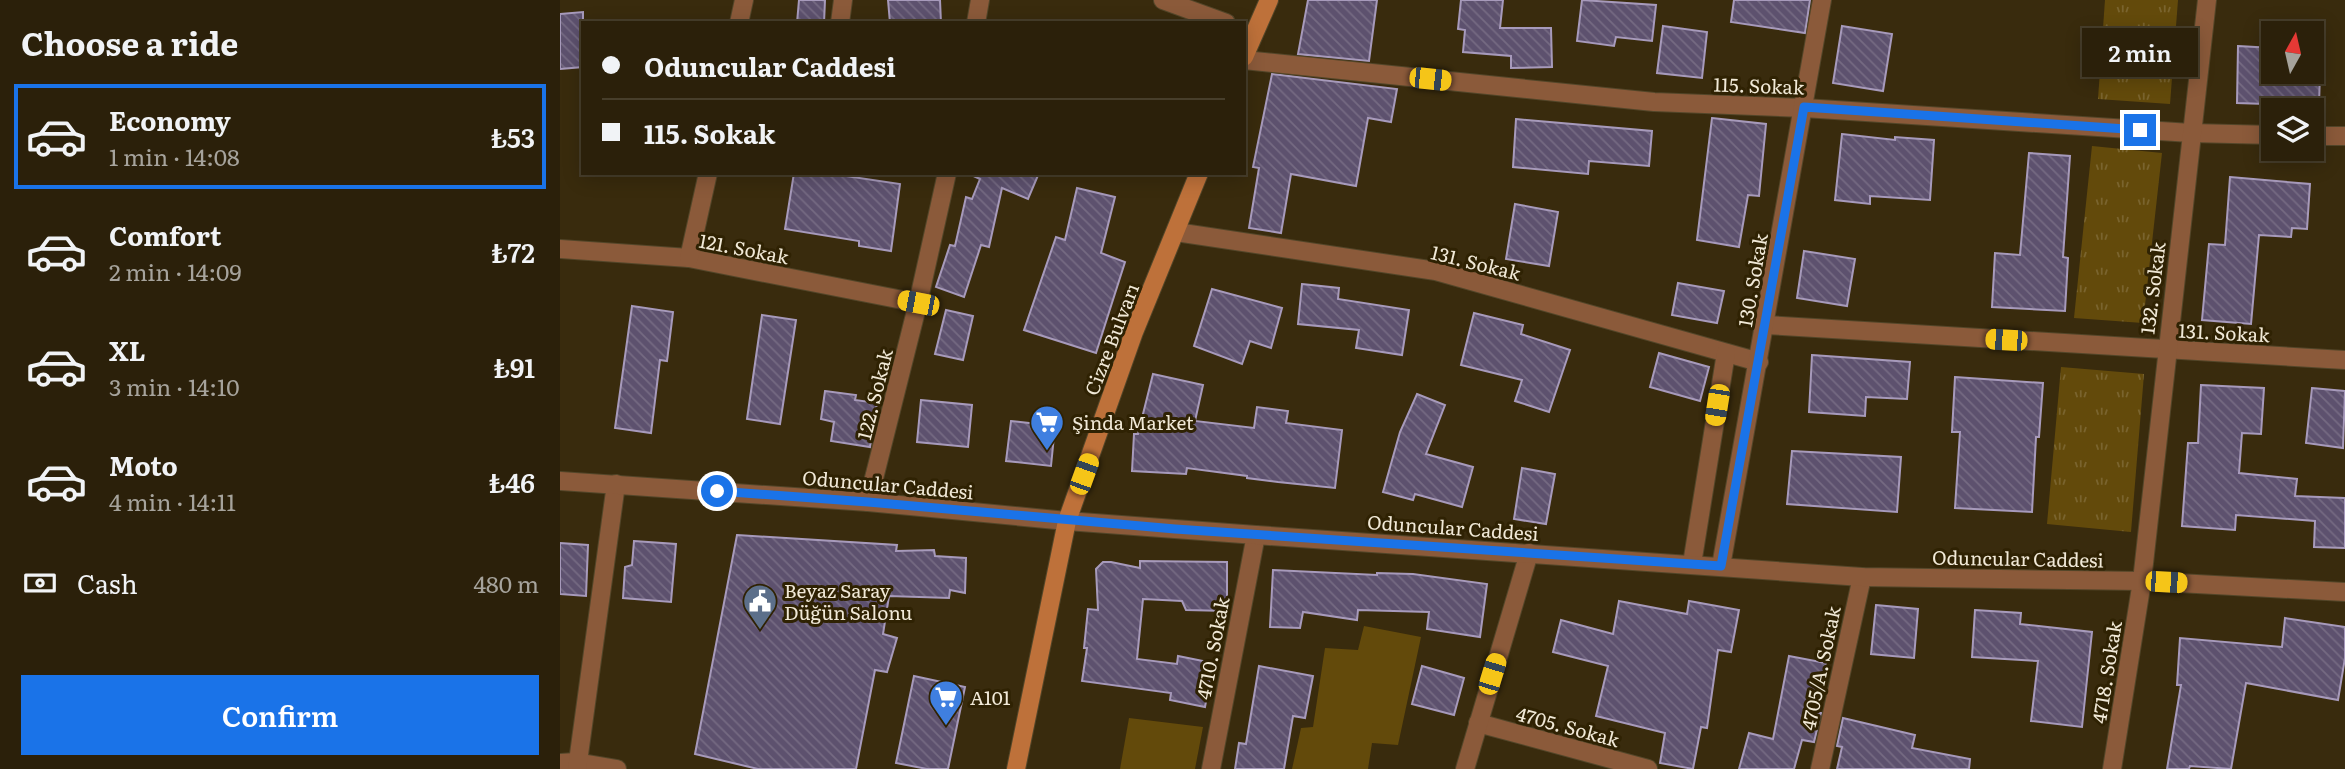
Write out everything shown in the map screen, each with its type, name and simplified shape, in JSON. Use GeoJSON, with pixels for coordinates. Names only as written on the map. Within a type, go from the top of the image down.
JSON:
{"type":"FeatureCollection","features":[{"type":"Feature","properties":{"kind":"main road"},"geometry":{"type":"LineString","coordinates":[[1249,31],[1269,0]]}},
{"type":"Feature","properties":{"kind":"main road","name":"Cizre Bulvarı"},"geometry":{"type":"LineString","coordinates":[[1016,769],[1067,521],[1134,332],[1198,175]]}},
{"type":"Feature","properties":{"kind":"street"},"geometry":{"type":"LineString","coordinates":[[739,21],[744,0]]}},
{"type":"Feature","properties":{"kind":"street"},"geometry":{"type":"LineString","coordinates":[[840,21],[843,0]]}},
{"type":"Feature","properties":{"kind":"street"},"geometry":{"type":"LineString","coordinates":[[976,21],[980,0]]}},
{"type":"Feature","properties":{"kind":"street"},"geometry":{"type":"LineString","coordinates":[[1163,0],[1221,21]]}},
{"type":"Feature","properties":{"kind":"street","name":"130. Sokak"},"geometry":{"type":"LineString","coordinates":[[1721,566],[1822,0]]}},
{"type":"Feature","properties":{"kind":"street","name":"132. Sokak"},"geometry":{"type":"LineString","coordinates":[[2142,581],[2207,0]]}},
{"type":"Feature","properties":{"kind":"street","name":"115. Sokak"},"geometry":{"type":"LineString","coordinates":[[1246,58],[1654,102],[1804,107],[2191,134],[2261,135]]}},
{"type":"Feature","properties":{"kind":"street"},"geometry":{"type":"LineString","coordinates":[[2324,136],[2345,136]]}},
{"type":"Feature","properties":{"kind":"street"},"geometry":{"type":"LineString","coordinates":[[689,258],[708,175]]}},
{"type":"Feature","properties":{"kind":"street","name":"122. Sokak"},"geometry":{"type":"LineString","coordinates":[[868,502],[918,303],[947,175]]}},
{"type":"Feature","properties":{"kind":"street","name":"131. Sokak"},"geometry":{"type":"LineString","coordinates":[[1176,232],[1436,271],[1759,362]]}},
{"type":"Feature","properties":{"kind":"street","name":"121. Sokak"},"geometry":{"type":"LineString","coordinates":[[560,249],[689,258],[918,303]]}},
{"type":"Feature","properties":{"kind":"street","name":"131. Sokak"},"geometry":{"type":"LineString","coordinates":[[1766,325],[2345,360]]}},
{"type":"Feature","properties":{"kind":"street","name":"130. Sokak"},"geometry":{"type":"LineString","coordinates":[[1692,564],[1726,353]]}},
{"type":"Feature","properties":{"kind":"street","name":"Oduncular Caddesi"},"geometry":{"type":"LineString","coordinates":[[560,481],[868,502],[1256,535],[1862,576],[2142,581],[2345,592]]}},
{"type":"Feature","properties":{"kind":"street"},"geometry":{"type":"LineString","coordinates":[[616,484],[571,765],[617,769]]}},
{"type":"Feature","properties":{"kind":"street","name":"4710. Sokak"},"geometry":{"type":"LineString","coordinates":[[1211,769],[1256,535]]}},
{"type":"Feature","properties":{"kind":"street"},"geometry":{"type":"LineString","coordinates":[[1465,769],[1530,553]]}},
{"type":"Feature","properties":{"kind":"street","name":"4705/A. Sokak"},"geometry":{"type":"LineString","coordinates":[[1820,769],[1862,576]]}},
{"type":"Feature","properties":{"kind":"street","name":"4718. Sokak"},"geometry":{"type":"LineString","coordinates":[[2112,769],[2142,581]]}},
{"type":"Feature","properties":{"kind":"street","name":"4705. Sokak"},"geometry":{"type":"LineString","coordinates":[[1478,723],[1648,769]]}},
{"type":"Feature","properties":{"kind":"green space"},"geometry":{"type":"Polygon","coordinates":[[[2105,0],[2178,0],[2170,104],[2098,99],[2105,0]]]}},
{"type":"Feature","properties":{"kind":"green space"},"geometry":{"type":"Polygon","coordinates":[[[2092,146],[2162,153],[2143,323],[2074,318],[2092,146]]]}},
{"type":"Feature","properties":{"kind":"green space"},"geometry":{"type":"Polygon","coordinates":[[[2061,367],[2144,374],[2131,532],[2047,524],[2061,367]]]}},
{"type":"Feature","properties":{"kind":"green space"},"geometry":{"type":"Polygon","coordinates":[[[1364,626],[1421,637],[1398,745],[1372,743],[1368,769],[1292,769],[1301,728],[1313,727],[1325,648],[1358,650],[1364,626]]]}},
{"type":"Feature","properties":{"kind":"green space"},"geometry":{"type":"Polygon","coordinates":[[[1129,718],[1203,727],[1195,769],[1120,769],[1129,718]]]}},
{"type":"Feature","properties":{"kind":"building"},"geometry":{"type":"Polygon","coordinates":[[[799,0],[825,0],[824,21],[797,21],[799,0]]]}},
{"type":"Feature","properties":{"kind":"building"},"geometry":{"type":"Polygon","coordinates":[[[888,0],[940,0],[941,21],[890,21],[888,0]]]}},
{"type":"Feature","properties":{"kind":"building"},"geometry":{"type":"Polygon","coordinates":[[[1308,0],[1377,0],[1369,61],[1298,54],[1308,0]]]}},
{"type":"Feature","properties":{"kind":"building"},"geometry":{"type":"Polygon","coordinates":[[[1461,0],[1503,0],[1500,28],[1551,28],[1552,67],[1511,68],[1511,56],[1463,52],[1465,30],[1458,29],[1461,0]]]}},
{"type":"Feature","properties":{"kind":"building"},"geometry":{"type":"Polygon","coordinates":[[[1582,0],[1656,5],[1652,41],[1616,37],[1614,46],[1577,41],[1582,0]]]}},
{"type":"Feature","properties":{"kind":"building"},"geometry":{"type":"Polygon","coordinates":[[[1734,0],[1810,0],[1805,33],[1731,22],[1734,0]]]}},
{"type":"Feature","properties":{"kind":"building"},"geometry":{"type":"Polygon","coordinates":[[[583,12],[581,67],[560,69],[560,14],[583,12]]]}},
{"type":"Feature","properties":{"kind":"building"},"geometry":{"type":"Polygon","coordinates":[[[1663,26],[1707,32],[1702,78],[1657,73],[1663,26]]]}},
{"type":"Feature","properties":{"kind":"building"},"geometry":{"type":"Polygon","coordinates":[[[1842,26],[1892,34],[1883,91],[1833,83],[1842,26]]]}},
{"type":"Feature","properties":{"kind":"building"},"geometry":{"type":"Polygon","coordinates":[[[2238,46],[2261,47],[2261,84],[2320,84],[2319,98],[2261,98],[2261,104],[2237,103],[2238,46]]]}},
{"type":"Feature","properties":{"kind":"building"},"geometry":{"type":"Polygon","coordinates":[[[1272,74],[1397,89],[1391,122],[1368,118],[1356,186],[1291,174],[1281,233],[1249,228],[1259,168],[1253,167],[1272,74]]]}},
{"type":"Feature","properties":{"kind":"building"},"geometry":{"type":"Polygon","coordinates":[[[1712,118],[1766,124],[1759,196],[1748,195],[1739,247],[1697,240],[1712,118]]]}},
{"type":"Feature","properties":{"kind":"building"},"geometry":{"type":"Polygon","coordinates":[[[1516,119],[1652,131],[1649,166],[1589,161],[1588,174],[1513,167],[1516,119]]]}},
{"type":"Feature","properties":{"kind":"building"},"geometry":{"type":"Polygon","coordinates":[[[1842,134],[1895,140],[1895,137],[1934,140],[1930,200],[1870,196],[1870,204],[1835,200],[1842,134]]]}},
{"type":"Feature","properties":{"kind":"building"},"geometry":{"type":"Polygon","coordinates":[[[2029,153],[2070,156],[2063,257],[2068,258],[2065,311],[1992,307],[1995,253],[2020,255],[2029,153]]]}},
{"type":"Feature","properties":{"kind":"building"},"geometry":{"type":"Polygon","coordinates":[[[794,175],[839,175],[900,184],[891,251],[859,246],[859,241],[785,229],[794,175]]]}},
{"type":"Feature","properties":{"kind":"building"},"geometry":{"type":"Polygon","coordinates":[[[971,175],[1038,175],[1028,199],[1002,188],[989,247],[981,245],[964,297],[936,287],[950,245],[955,246],[966,197],[972,199],[980,179],[971,175]]]}},
{"type":"Feature","properties":{"kind":"building"},"geometry":{"type":"Polygon","coordinates":[[[2230,177],[2310,184],[2307,229],[2292,228],[2291,237],[2259,235],[2251,324],[2202,320],[2209,244],[2225,245],[2230,177]]]}},
{"type":"Feature","properties":{"kind":"building"},"geometry":{"type":"Polygon","coordinates":[[[1077,188],[1115,197],[1101,253],[1125,262],[1096,353],[1024,330],[1056,237],[1065,240],[1077,188]]]}},
{"type":"Feature","properties":{"kind":"building"},"geometry":{"type":"Polygon","coordinates":[[[1515,204],[1558,212],[1549,266],[1506,259],[1515,204]]]}},
{"type":"Feature","properties":{"kind":"building"},"geometry":{"type":"Polygon","coordinates":[[[1804,251],[1855,259],[1847,306],[1797,298],[1804,251]]]}},
{"type":"Feature","properties":{"kind":"building"},"geometry":{"type":"Polygon","coordinates":[[[1678,283],[1724,291],[1717,323],[1672,315],[1678,283]]]}},
{"type":"Feature","properties":{"kind":"building"},"geometry":{"type":"Polygon","coordinates":[[[1302,284],[1339,288],[1338,299],[1409,310],[1402,355],[1356,348],[1359,330],[1298,324],[1302,284]]]}},
{"type":"Feature","properties":{"kind":"building"},"geometry":{"type":"Polygon","coordinates":[[[1212,289],[1282,308],[1271,348],[1250,341],[1242,364],[1194,346],[1212,289]]]}},
{"type":"Feature","properties":{"kind":"building"},"geometry":{"type":"Polygon","coordinates":[[[632,306],[673,312],[667,361],[660,360],[651,433],[615,428],[632,306]]]}},
{"type":"Feature","properties":{"kind":"building"},"geometry":{"type":"Polygon","coordinates":[[[946,310],[973,316],[963,360],[935,354],[946,310]]]}},
{"type":"Feature","properties":{"kind":"building"},"geometry":{"type":"Polygon","coordinates":[[[1474,313],[1523,325],[1521,334],[1570,350],[1549,412],[1515,401],[1522,380],[1461,365],[1474,313]]]}},
{"type":"Feature","properties":{"kind":"building"},"geometry":{"type":"Polygon","coordinates":[[[762,315],[796,320],[780,424],[747,419],[762,315]]]}},
{"type":"Feature","properties":{"kind":"building"},"geometry":{"type":"Polygon","coordinates":[[[1659,353],[1709,367],[1700,401],[1650,387],[1659,353]]]}},
{"type":"Feature","properties":{"kind":"building"},"geometry":{"type":"Polygon","coordinates":[[[1812,355],[1910,362],[1907,399],[1866,397],[1865,416],[1809,412],[1812,355]]]}},
{"type":"Feature","properties":{"kind":"building"},"geometry":{"type":"Polygon","coordinates":[[[1153,374],[1203,385],[1195,421],[1254,428],[1257,407],[1288,411],[1286,423],[1342,430],[1335,488],[1187,468],[1186,474],[1132,471],[1134,434],[1138,434],[1153,374]]]}},
{"type":"Feature","properties":{"kind":"building"},"geometry":{"type":"Polygon","coordinates":[[[1955,377],[2043,383],[2039,437],[2036,437],[2032,512],[1955,508],[1960,432],[1952,432],[1955,377]]]}},
{"type":"Feature","properties":{"kind":"building"},"geometry":{"type":"Polygon","coordinates":[[[2201,385],[2264,388],[2261,434],[2242,433],[2239,473],[2297,479],[2295,496],[2345,498],[2345,548],[2314,547],[2315,521],[2236,515],[2235,530],[2182,526],[2188,443],[2198,443],[2201,385]]]}},
{"type":"Feature","properties":{"kind":"building"},"geometry":{"type":"Polygon","coordinates":[[[2312,388],[2345,391],[2343,448],[2306,443],[2312,388]]]}},
{"type":"Feature","properties":{"kind":"building"},"geometry":{"type":"Polygon","coordinates":[[[825,391],[856,395],[855,400],[877,403],[870,447],[831,441],[834,422],[821,419],[825,391]]]}},
{"type":"Feature","properties":{"kind":"building"},"geometry":{"type":"Polygon","coordinates":[[[1417,394],[1445,405],[1426,454],[1473,467],[1462,507],[1415,494],[1413,500],[1383,492],[1400,432],[1417,394]]]}},
{"type":"Feature","properties":{"kind":"building"},"geometry":{"type":"Polygon","coordinates":[[[921,400],[972,405],[968,447],[917,442],[921,400]]]}},
{"type":"Feature","properties":{"kind":"building"},"geometry":{"type":"Polygon","coordinates":[[[1011,421],[1055,426],[1051,466],[1006,461],[1011,421]]]}},
{"type":"Feature","properties":{"kind":"building"},"geometry":{"type":"Polygon","coordinates":[[[1792,451],[1901,457],[1897,512],[1787,504],[1792,451]]]}},
{"type":"Feature","properties":{"kind":"building"},"geometry":{"type":"Polygon","coordinates":[[[1522,468],[1555,474],[1546,524],[1514,519],[1522,468]]]}},
{"type":"Feature","properties":{"kind":"building"},"geometry":{"type":"Polygon","coordinates":[[[737,535],[897,545],[896,551],[934,550],[935,556],[966,558],[965,593],[950,590],[949,598],[889,596],[883,634],[897,638],[887,672],[875,670],[856,769],[758,769],[695,754],[737,535]]]}},
{"type":"Feature","properties":{"kind":"building"},"geometry":{"type":"Polygon","coordinates":[[[634,541],[676,544],[671,602],[623,598],[625,567],[632,565],[634,541]]]}},
{"type":"Feature","properties":{"kind":"building"},"geometry":{"type":"Polygon","coordinates":[[[560,543],[588,545],[586,596],[560,594],[560,543]]]}},
{"type":"Feature","properties":{"kind":"building"},"geometry":{"type":"Polygon","coordinates":[[[1140,561],[1227,562],[1227,611],[1186,610],[1182,601],[1143,599],[1137,659],[1177,664],[1178,656],[1213,663],[1205,707],[1170,700],[1171,693],[1082,681],[1087,648],[1084,648],[1088,609],[1098,610],[1096,569],[1103,562],[1140,568],[1140,561]]]}},
{"type":"Feature","properties":{"kind":"building"},"geometry":{"type":"Polygon","coordinates":[[[1273,570],[1413,574],[1487,584],[1480,637],[1427,629],[1429,612],[1358,610],[1357,620],[1303,612],[1300,628],[1270,627],[1273,570]]]}},
{"type":"Feature","properties":{"kind":"building"},"geometry":{"type":"Polygon","coordinates":[[[1619,601],[1687,614],[1689,601],[1739,610],[1731,652],[1718,650],[1707,728],[1701,727],[1693,769],[1660,763],[1665,733],[1596,716],[1608,666],[1553,652],[1561,620],[1613,634],[1619,601]]]}},
{"type":"Feature","properties":{"kind":"building"},"geometry":{"type":"Polygon","coordinates":[[[1876,605],[1918,609],[1914,658],[1871,654],[1876,605]]]}},
{"type":"Feature","properties":{"kind":"building"},"geometry":{"type":"Polygon","coordinates":[[[1975,610],[2021,613],[2020,624],[2092,632],[2082,727],[2031,721],[2038,661],[1972,657],[1975,610]]]}},
{"type":"Feature","properties":{"kind":"building"},"geometry":{"type":"Polygon","coordinates":[[[2285,618],[2345,627],[2345,658],[2338,700],[2246,683],[2231,769],[2190,766],[2189,769],[2167,769],[2181,685],[2177,685],[2180,638],[2282,647],[2285,618]]]}},
{"type":"Feature","properties":{"kind":"building"},"geometry":{"type":"Polygon","coordinates":[[[1789,656],[1826,663],[1816,712],[1821,713],[1814,742],[1802,740],[1794,769],[1739,769],[1749,733],[1773,739],[1789,656]]]}},
{"type":"Feature","properties":{"kind":"building"},"geometry":{"type":"Polygon","coordinates":[[[1259,666],[1313,676],[1305,718],[1293,716],[1284,769],[1235,769],[1239,743],[1246,744],[1259,666]]]}},
{"type":"Feature","properties":{"kind":"building"},"geometry":{"type":"Polygon","coordinates":[[[1422,666],[1464,678],[1454,715],[1412,704],[1422,666]]]}},
{"type":"Feature","properties":{"kind":"building"},"geometry":{"type":"Polygon","coordinates":[[[914,676],[965,687],[948,769],[927,769],[896,763],[914,676]]]}},
{"type":"Feature","properties":{"kind":"building"},"geometry":{"type":"Polygon","coordinates":[[[1843,718],[1915,735],[1912,748],[1970,759],[1969,769],[1837,769],[1842,747],[1837,746],[1843,718]]]}},
{"type":"Feature","properties":{"kind":"place","name":"Şinda Market"},"geometry":{"type":"Point","coordinates":[1047,452]}},
{"type":"Feature","properties":{"kind":"place","name":"Beyaz Saray Düğün Salonu"},"geometry":{"type":"Point","coordinates":[760,631]}},
{"type":"Feature","properties":{"kind":"place","name":"A101"},"geometry":{"type":"Point","coordinates":[946,727]}},
{"type":"Feature","properties":{"kind":"route"},"geometry":{"type":"LineString","coordinates":[[717,491],[1067,521],[1721,566],[1804,107],[2140,130]]}}]}
